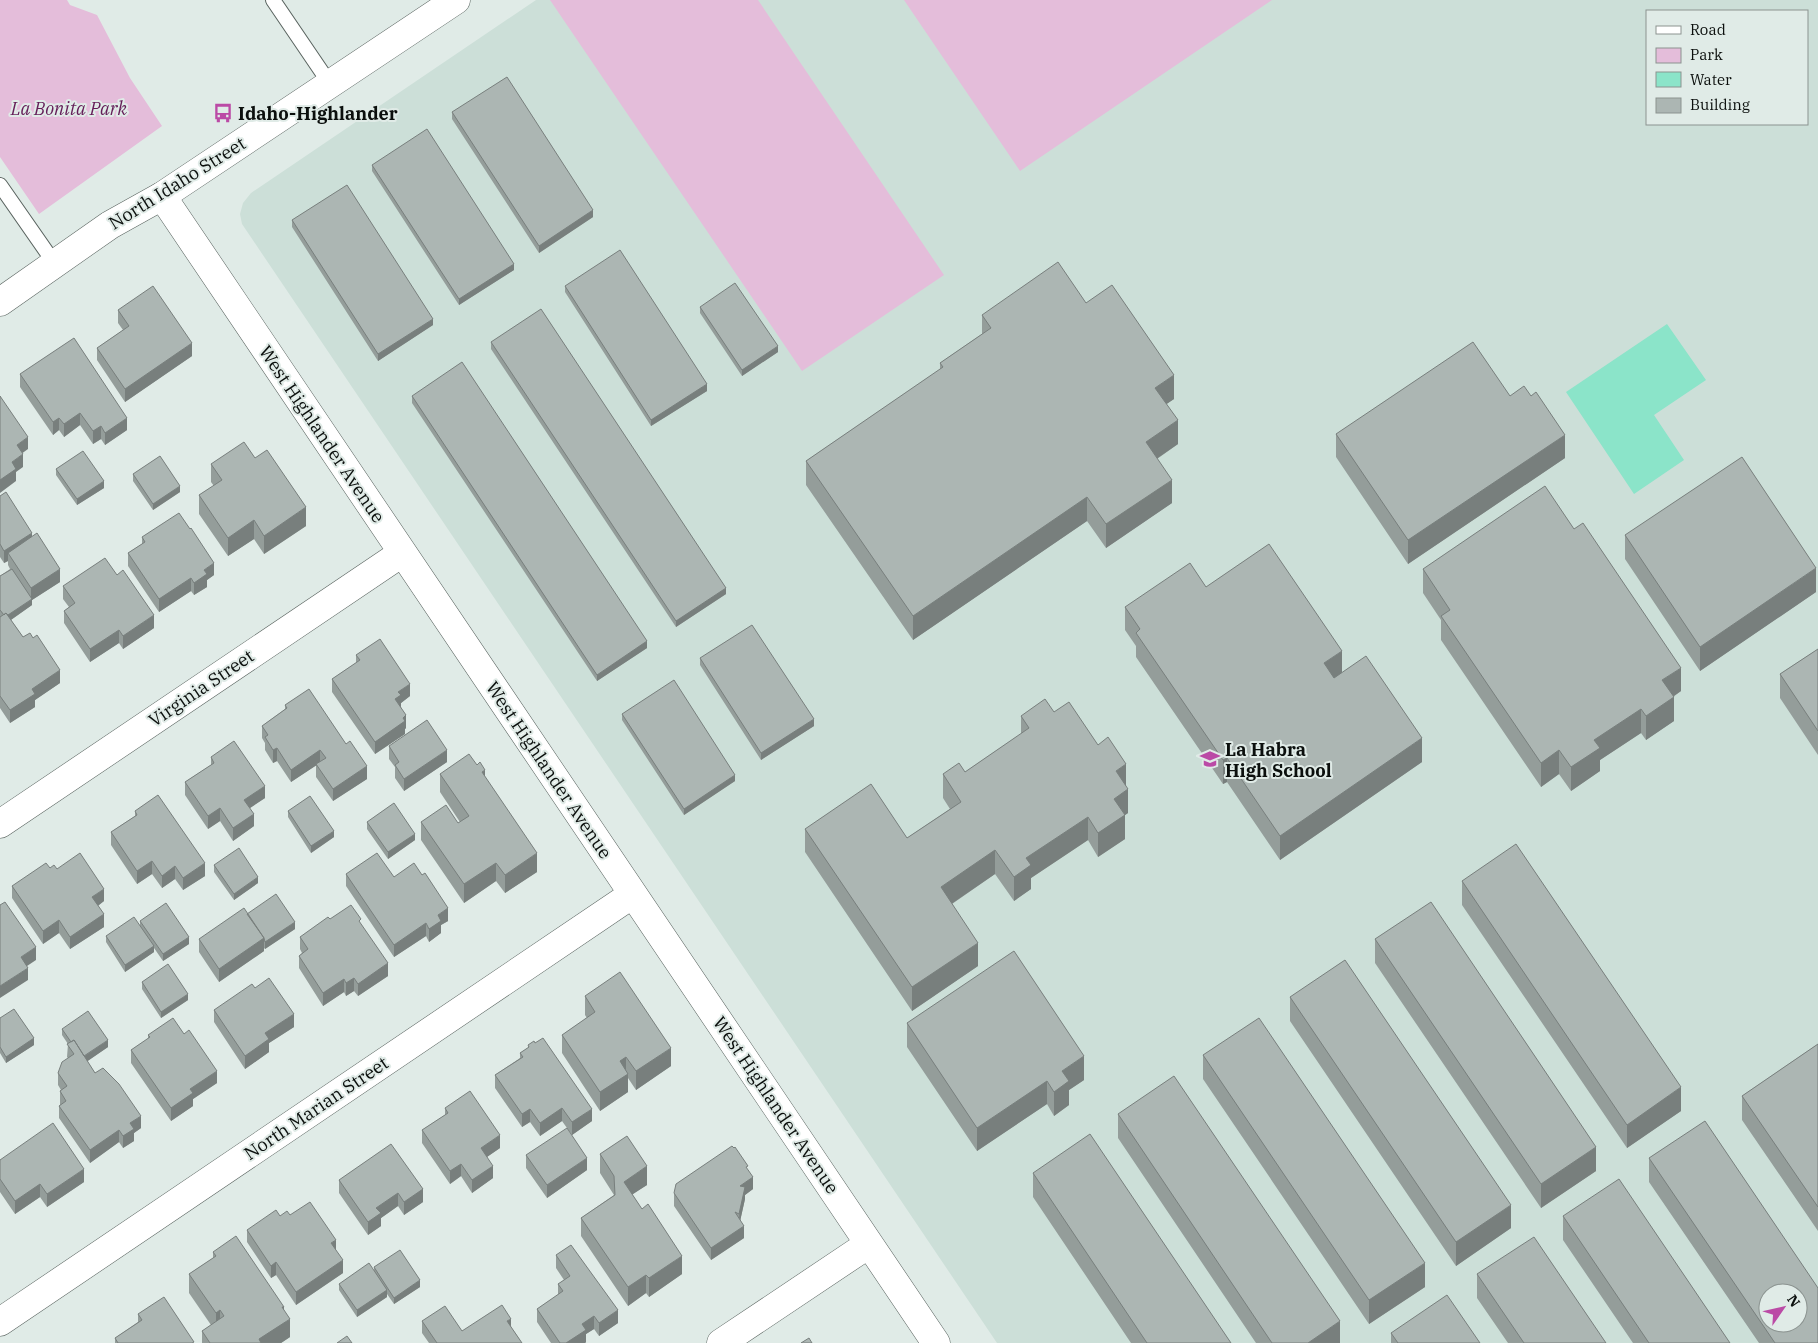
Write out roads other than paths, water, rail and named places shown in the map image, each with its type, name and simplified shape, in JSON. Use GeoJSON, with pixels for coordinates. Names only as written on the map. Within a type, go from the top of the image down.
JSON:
{"type":"FeatureCollection","features":[{"type":"Feature","properties":{"kind":"street","name":"North Idaho Street"},"geometry":{"type":"LineString","coordinates":[[0,302],[110,225],[162,196],[456,0]]}},
{"type":"Feature","properties":{"kind":"street","name":"West Highlander Avenue"},"geometry":{"type":"LineString","coordinates":[[162,196],[936,1343]]}},
{"type":"Feature","properties":{"kind":"street","name":"Virginia Street"},"geometry":{"type":"LineString","coordinates":[[0,824],[402,553]]}},
{"type":"Feature","properties":{"kind":"street","name":"North Marian Street"},"geometry":{"type":"LineString","coordinates":[[0,1322],[633,894]]}},
{"type":"Feature","properties":{"kind":"street"},"geometry":{"type":"LineString","coordinates":[[721,1343],[869,1244]]}},
{"type":"Feature","properties":{"kind":"lane"},"geometry":{"type":"LineString","coordinates":[[273,0],[330,84]]}},
{"type":"Feature","properties":{"kind":"lane"},"geometry":{"type":"LineString","coordinates":[[0,185],[56,264]]}},
{"type":"Feature","properties":{"kind":"water"},"geometry":{"type":"Polygon","coordinates":[[[1667,324],[1706,380],[1654,415],[1684,460],[1634,494],[1566,392],[1667,324]]]}},
{"type":"Feature","properties":{"kind":"place","name":"Idaho-Highlander"},"geometry":{"type":"Point","coordinates":[223,113]}},
{"type":"Feature","properties":{"kind":"place","name":"La Habra High School"},"geometry":{"type":"Point","coordinates":[1210,759]}},
{"type":"Feature","properties":{"kind":"park label","name":"La Bonita Park"},"geometry":{"type":"Point","coordinates":[69,108]}}]}
